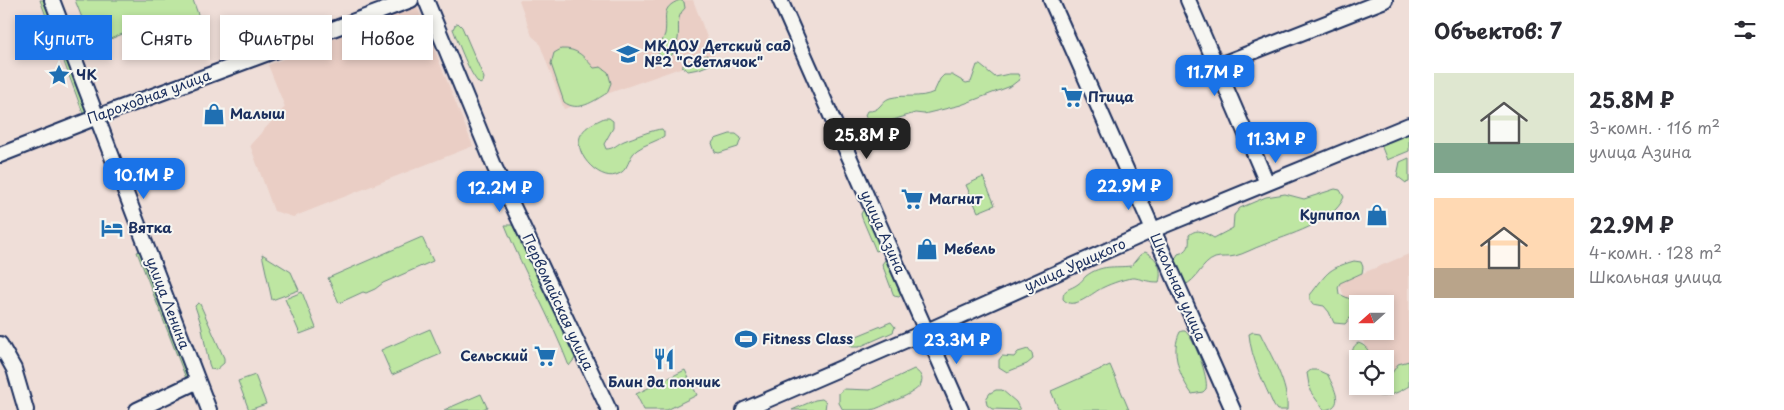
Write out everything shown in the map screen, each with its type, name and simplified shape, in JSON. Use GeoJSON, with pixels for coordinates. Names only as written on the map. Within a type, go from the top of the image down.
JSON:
{"type":"FeatureCollection","features":[{"type":"Feature","properties":{"kind":"street","name":"улица Ленина"},"geometry":{"type":"LineString","coordinates":[[52,0],[208,410]]}},
{"type":"Feature","properties":{"kind":"street","name":"Пароходная улица"},"geometry":{"type":"LineString","coordinates":[[0,155],[96,117],[411,0]]}},
{"type":"Feature","properties":{"kind":"street","name":"Первомайская улица"},"geometry":{"type":"LineString","coordinates":[[426,0],[495,168],[609,410]]}},
{"type":"Feature","properties":{"kind":"street","name":"улица Азина"},"geometry":{"type":"LineString","coordinates":[[780,0],[961,410]]}},
{"type":"Feature","properties":{"kind":"street","name":"Школьная улица"},"geometry":{"type":"LineString","coordinates":[[1051,0],[1233,410]]}},
{"type":"Feature","properties":{"kind":"street"},"geometry":{"type":"LineString","coordinates":[[1188,0],[1267,184]]}},
{"type":"Feature","properties":{"kind":"street"},"geometry":{"type":"LineString","coordinates":[[1217,66],[1385,0]]}},
{"type":"Feature","properties":{"kind":"street","name":"улица Урицкого"},"geometry":{"type":"LineString","coordinates":[[744,410],[1153,230],[1409,125]]}},
{"type":"Feature","properties":{"kind":"street"},"geometry":{"type":"LineString","coordinates":[[0,344],[14,369],[26,410]]}},
{"type":"Feature","properties":{"kind":"street"},"geometry":{"type":"LineString","coordinates":[[137,410],[198,381]]}},
{"type":"Feature","properties":{"kind":"shaded area","name":"МКДОУ Детский сад №2 \"Светлячок\""},"geometry":{"type":"Polygon","coordinates":[[[519,0],[693,0],[714,56],[564,109],[539,42],[532,36],[519,0]]]}},
{"type":"Feature","properties":{"kind":"shaded area"},"geometry":{"type":"Polygon","coordinates":[[[417,6],[421,15],[394,15],[417,6]]]}},
{"type":"Feature","properties":{"kind":"shaded area"},"geometry":{"type":"Polygon","coordinates":[[[342,36],[342,60],[433,60],[433,46],[473,146],[293,217],[274,211],[250,145],[285,107],[268,65],[281,60],[332,60],[332,40],[342,36]]]}},
{"type":"Feature","properties":{"kind":"shaded area"},"geometry":{"type":"Polygon","coordinates":[[[1409,254],[1409,384],[1394,385],[1394,350],[1366,350],[1363,340],[1394,340],[1394,295],[1349,295],[1349,309],[1339,283],[1409,254]]]}},
{"type":"Feature","properties":{"kind":"green space"},"geometry":{"type":"Polygon","coordinates":[[[40,0],[45,0],[50,15],[46,15],[40,0]]]}},
{"type":"Feature","properties":{"kind":"green space"},"geometry":{"type":"Polygon","coordinates":[[[75,0],[193,0],[198,15],[122,15],[122,34],[112,38],[112,15],[81,15],[75,0]]]}},
{"type":"Feature","properties":{"kind":"green space"},"geometry":{"type":"Polygon","coordinates":[[[680,0],[684,2],[685,8],[679,19],[677,43],[672,55],[666,58],[662,57],[658,53],[665,34],[667,10],[669,6],[680,0]]]}},
{"type":"Feature","properties":{"kind":"green space"},"geometry":{"type":"Polygon","coordinates":[[[458,23],[462,27],[484,78],[480,84],[468,67],[453,29],[458,23]]]}},
{"type":"Feature","properties":{"kind":"green space"},"geometry":{"type":"Polygon","coordinates":[[[561,49],[572,50],[584,57],[594,68],[601,67],[608,72],[611,83],[607,93],[586,105],[575,106],[564,102],[551,64],[554,53],[561,49]]]}},
{"type":"Feature","properties":{"kind":"green space"},"geometry":{"type":"Polygon","coordinates":[[[707,55],[711,60],[709,65],[688,71],[682,67],[684,64],[707,55]]]}},
{"type":"Feature","properties":{"kind":"green space"},"geometry":{"type":"Polygon","coordinates":[[[68,61],[88,114],[84,116],[64,62],[68,61]]]}},
{"type":"Feature","properties":{"kind":"green space"},"geometry":{"type":"Polygon","coordinates":[[[977,65],[980,65],[995,77],[1018,74],[1020,79],[1011,86],[961,105],[924,114],[915,113],[874,126],[869,125],[865,115],[867,111],[875,110],[887,99],[934,92],[944,75],[952,75],[966,83],[971,82],[977,65]]]}},
{"type":"Feature","properties":{"kind":"green space"},"geometry":{"type":"Polygon","coordinates":[[[604,118],[609,118],[613,121],[613,128],[604,144],[606,149],[659,129],[662,129],[664,136],[637,150],[621,173],[609,176],[594,169],[588,163],[580,148],[579,140],[584,131],[592,124],[604,118]]]}},
{"type":"Feature","properties":{"kind":"green space"},"geometry":{"type":"Polygon","coordinates":[[[1409,133],[1409,151],[1387,160],[1381,145],[1409,133]]]}},
{"type":"Feature","properties":{"kind":"green space"},"geometry":{"type":"Polygon","coordinates":[[[736,134],[741,138],[738,147],[719,153],[715,152],[712,143],[715,139],[736,134]]]}},
{"type":"Feature","properties":{"kind":"green space"},"geometry":{"type":"Polygon","coordinates":[[[1409,158],[1409,182],[1406,183],[1397,176],[1400,162],[1409,158]]]}},
{"type":"Feature","properties":{"kind":"green space"},"geometry":{"type":"Polygon","coordinates":[[[983,177],[995,205],[978,212],[966,185],[983,177]]]}},
{"type":"Feature","properties":{"kind":"green space"},"geometry":{"type":"Polygon","coordinates":[[[1335,189],[1340,190],[1344,197],[1339,206],[1320,221],[1242,254],[1210,260],[1192,280],[1184,285],[1177,271],[1179,266],[1175,259],[1178,254],[1188,248],[1189,235],[1195,231],[1214,238],[1233,228],[1234,215],[1240,208],[1266,197],[1285,194],[1304,199],[1335,189]]]}},
{"type":"Feature","properties":{"kind":"green space"},"geometry":{"type":"Polygon","coordinates":[[[863,210],[870,216],[881,248],[879,250],[876,251],[862,218],[863,210]]]}},
{"type":"Feature","properties":{"kind":"green space"},"geometry":{"type":"Polygon","coordinates":[[[505,225],[514,225],[525,241],[574,342],[576,357],[569,366],[554,330],[520,261],[505,225]]]}},
{"type":"Feature","properties":{"kind":"green space"},"geometry":{"type":"Polygon","coordinates":[[[422,237],[433,261],[383,283],[375,289],[366,293],[363,292],[339,303],[328,278],[422,237]]]}},
{"type":"Feature","properties":{"kind":"green space"},"geometry":{"type":"Polygon","coordinates":[[[141,251],[191,380],[187,381],[137,252],[141,251]]]}},
{"type":"Feature","properties":{"kind":"green space"},"geometry":{"type":"Polygon","coordinates":[[[1145,252],[1153,257],[1158,264],[1159,282],[1135,278],[1128,279],[1104,287],[1078,302],[1067,302],[1063,299],[1066,291],[1092,272],[1108,267],[1131,266],[1145,252]]]}},
{"type":"Feature","properties":{"kind":"green space"},"geometry":{"type":"Polygon","coordinates":[[[262,254],[291,272],[299,290],[272,300],[262,254]]]}},
{"type":"Feature","properties":{"kind":"green space"},"geometry":{"type":"Polygon","coordinates":[[[885,260],[889,262],[902,287],[902,294],[899,297],[894,296],[882,264],[885,260]]]}},
{"type":"Feature","properties":{"kind":"green space"},"geometry":{"type":"Polygon","coordinates":[[[1354,261],[1361,262],[1363,267],[1362,273],[1340,283],[1338,287],[1339,294],[1349,299],[1349,319],[1345,324],[1334,323],[1324,306],[1313,304],[1310,300],[1310,295],[1324,277],[1338,267],[1354,261]]]}},
{"type":"Feature","properties":{"kind":"green space"},"geometry":{"type":"Polygon","coordinates":[[[302,292],[316,328],[300,334],[285,299],[302,292]]]}},
{"type":"Feature","properties":{"kind":"green space"},"geometry":{"type":"Polygon","coordinates":[[[198,303],[224,358],[224,363],[216,370],[211,369],[209,364],[201,324],[195,306],[198,303]]]}},
{"type":"Feature","properties":{"kind":"green space"},"geometry":{"type":"Polygon","coordinates":[[[891,322],[895,327],[893,332],[859,347],[851,347],[848,341],[852,338],[891,322]]]}},
{"type":"Feature","properties":{"kind":"green space"},"geometry":{"type":"Polygon","coordinates":[[[430,329],[441,354],[392,375],[381,350],[430,329]]]}},
{"type":"Feature","properties":{"kind":"green space"},"geometry":{"type":"Polygon","coordinates":[[[1182,331],[1185,331],[1193,341],[1200,358],[1206,384],[1206,389],[1203,392],[1192,394],[1180,372],[1176,347],[1177,339],[1182,331]]]}},
{"type":"Feature","properties":{"kind":"green space"},"geometry":{"type":"Polygon","coordinates":[[[1253,332],[1260,333],[1278,370],[1285,390],[1287,410],[1277,410],[1262,380],[1250,343],[1249,334],[1253,332]]]}},
{"type":"Feature","properties":{"kind":"green space"},"geometry":{"type":"Polygon","coordinates":[[[1358,343],[1368,350],[1352,350],[1358,343]]]}},
{"type":"Feature","properties":{"kind":"green space"},"geometry":{"type":"Polygon","coordinates":[[[1028,349],[1033,359],[1027,364],[1007,372],[999,367],[999,360],[1002,356],[1014,357],[1018,352],[1028,349]]]}},
{"type":"Feature","properties":{"kind":"green space"},"geometry":{"type":"Polygon","coordinates":[[[1409,361],[1409,386],[1394,393],[1394,370],[1398,364],[1409,361]]]}},
{"type":"Feature","properties":{"kind":"green space"},"geometry":{"type":"Polygon","coordinates":[[[1110,365],[1129,410],[1059,410],[1051,391],[1110,365]]]}},
{"type":"Feature","properties":{"kind":"green space"},"geometry":{"type":"Polygon","coordinates":[[[914,369],[922,380],[920,385],[901,398],[871,410],[843,410],[839,403],[839,393],[844,389],[870,390],[914,369]]]}},
{"type":"Feature","properties":{"kind":"green space"},"geometry":{"type":"Polygon","coordinates":[[[685,370],[697,395],[667,410],[644,410],[636,394],[685,370]]]}},
{"type":"Feature","properties":{"kind":"green space"},"geometry":{"type":"Polygon","coordinates":[[[1311,370],[1317,370],[1328,375],[1337,401],[1331,408],[1324,410],[1310,391],[1307,373],[1311,370]]]}},
{"type":"Feature","properties":{"kind":"green space"},"geometry":{"type":"Polygon","coordinates":[[[255,375],[266,404],[249,410],[238,381],[255,375]]]}},
{"type":"Feature","properties":{"kind":"green space"},"geometry":{"type":"Polygon","coordinates":[[[1002,390],[1016,402],[1020,410],[992,409],[987,405],[986,399],[990,393],[1002,390]]]}},
{"type":"Feature","properties":{"kind":"green space"},"geometry":{"type":"Polygon","coordinates":[[[481,394],[487,407],[481,410],[444,410],[481,394]]]}},
{"type":"Feature","properties":{"kind":"green space"},"geometry":{"type":"Polygon","coordinates":[[[822,399],[826,402],[825,410],[792,410],[815,400],[822,399]]]}},
{"type":"Feature","properties":{"kind":"place","name":"МКДОУ Детский сад №2 \"Светлячок\""},"geometry":{"type":"Point","coordinates":[628,54]}},
{"type":"Feature","properties":{"kind":"place","name":"ЧК"},"geometry":{"type":"Point","coordinates":[59,75]}},
{"type":"Feature","properties":{"kind":"place","name":"Птица"},"geometry":{"type":"Point","coordinates":[1072,97]}},
{"type":"Feature","properties":{"kind":"place","name":"Малыш"},"geometry":{"type":"Point","coordinates":[214,114]}},
{"type":"Feature","properties":{"kind":"place","name":"Магнит"},"geometry":{"type":"Point","coordinates":[912,199]}},
{"type":"Feature","properties":{"kind":"place","name":"Купипол"},"geometry":{"type":"Point","coordinates":[1377,215]}},
{"type":"Feature","properties":{"kind":"place","name":"Вятка"},"geometry":{"type":"Point","coordinates":[112,228]}},
{"type":"Feature","properties":{"kind":"place","name":"Мебель"},"geometry":{"type":"Point","coordinates":[927,249]}},
{"type":"Feature","properties":{"kind":"place","name":"Fitness Class"},"geometry":{"type":"Point","coordinates":[746,339]}},
{"type":"Feature","properties":{"kind":"place","name":"Сельский"},"geometry":{"type":"Point","coordinates":[545,356]}},
{"type":"Feature","properties":{"kind":"place","name":"Блин да пончик"},"geometry":{"type":"Point","coordinates":[664,359]}}]}
